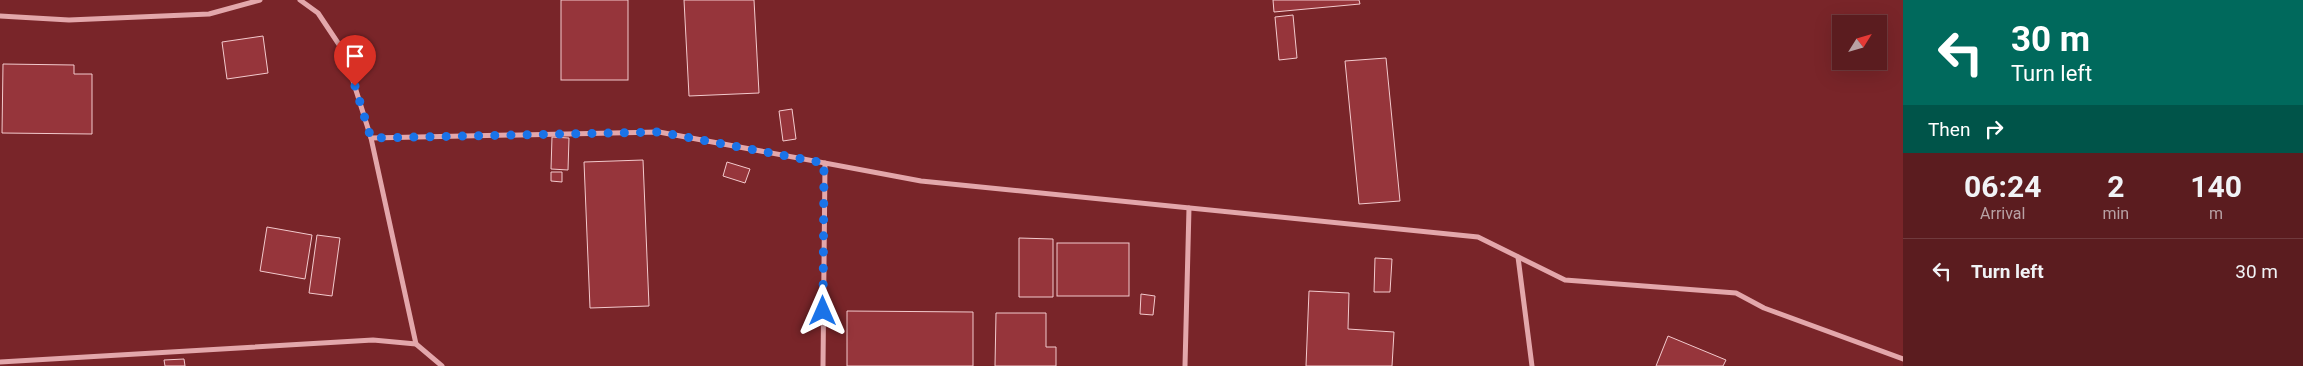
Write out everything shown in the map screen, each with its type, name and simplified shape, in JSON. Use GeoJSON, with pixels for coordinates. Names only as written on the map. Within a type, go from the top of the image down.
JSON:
{"type":"FeatureCollection","features":[{"type":"Feature","properties":{"kind":"street"},"geometry":{"type":"LineString","coordinates":[[0,16],[69,20],[209,14],[260,0]]}},
{"type":"Feature","properties":{"kind":"street"},"geometry":{"type":"LineString","coordinates":[[300,0],[318,13],[344,52],[371,138],[416,344]]}},
{"type":"Feature","properties":{"kind":"street"},"geometry":{"type":"LineString","coordinates":[[371,138],[659,132],[921,181],[1478,238],[1565,280],[1736,293],[1764,308],[1903,359]]}},
{"type":"Feature","properties":{"kind":"street"},"geometry":{"type":"LineString","coordinates":[[823,366],[824,163]]}},
{"type":"Feature","properties":{"kind":"street"},"geometry":{"type":"LineString","coordinates":[[1185,366],[1188,208]]}},
{"type":"Feature","properties":{"kind":"street"},"geometry":{"type":"LineString","coordinates":[[1518,257],[1532,366]]}},
{"type":"Feature","properties":{"kind":"street"},"geometry":{"type":"LineString","coordinates":[[0,362],[373,340],[416,344],[442,366]]}},
{"type":"Feature","properties":{"kind":"building"},"geometry":{"type":"Polygon","coordinates":[[[561,0],[628,0],[628,80],[561,80],[561,0]]]}},
{"type":"Feature","properties":{"kind":"building"},"geometry":{"type":"Polygon","coordinates":[[[684,0],[754,0],[759,93],[689,96],[684,0]]]}},
{"type":"Feature","properties":{"kind":"building"},"geometry":{"type":"Polygon","coordinates":[[[1273,0],[1359,0],[1360,4],[1274,12],[1273,0]]]}},
{"type":"Feature","properties":{"kind":"building"},"geometry":{"type":"Polygon","coordinates":[[[1293,15],[1297,58],[1279,60],[1275,17],[1293,15]]]}},
{"type":"Feature","properties":{"kind":"building"},"geometry":{"type":"Polygon","coordinates":[[[263,36],[268,73],[227,79],[222,42],[263,36]]]}},
{"type":"Feature","properties":{"kind":"building"},"geometry":{"type":"Polygon","coordinates":[[[1386,58],[1400,201],[1359,204],[1345,61],[1386,58]]]}},
{"type":"Feature","properties":{"kind":"building"},"geometry":{"type":"Polygon","coordinates":[[[3,64],[74,65],[74,74],[92,74],[92,134],[2,133],[3,64]]]}},
{"type":"Feature","properties":{"kind":"building"},"geometry":{"type":"Polygon","coordinates":[[[792,109],[796,139],[783,141],[779,111],[792,109]]]}},
{"type":"Feature","properties":{"kind":"building"},"geometry":{"type":"Polygon","coordinates":[[[552,137],[569,138],[568,170],[551,169],[552,137]]]}},
{"type":"Feature","properties":{"kind":"building"},"geometry":{"type":"Polygon","coordinates":[[[643,160],[649,306],[590,308],[584,162],[643,160]]]}},
{"type":"Feature","properties":{"kind":"building"},"geometry":{"type":"Polygon","coordinates":[[[727,162],[750,169],[745,183],[723,176],[727,162]]]}},
{"type":"Feature","properties":{"kind":"building"},"geometry":{"type":"Polygon","coordinates":[[[551,172],[562,172],[562,182],[551,181],[551,172]]]}},
{"type":"Feature","properties":{"kind":"building"},"geometry":{"type":"Polygon","coordinates":[[[267,227],[312,235],[305,279],[260,271],[267,227]]]}},
{"type":"Feature","properties":{"kind":"building"},"geometry":{"type":"Polygon","coordinates":[[[317,235],[340,238],[332,296],[309,293],[317,235]]]}},
{"type":"Feature","properties":{"kind":"building"},"geometry":{"type":"Polygon","coordinates":[[[1019,238],[1053,239],[1053,297],[1019,297],[1019,238]]]}},
{"type":"Feature","properties":{"kind":"building"},"geometry":{"type":"Polygon","coordinates":[[[1057,243],[1129,243],[1129,296],[1057,296],[1057,243]]]}},
{"type":"Feature","properties":{"kind":"building"},"geometry":{"type":"Polygon","coordinates":[[[1375,258],[1392,259],[1390,292],[1374,292],[1375,258]]]}},
{"type":"Feature","properties":{"kind":"building"},"geometry":{"type":"Polygon","coordinates":[[[1309,291],[1349,293],[1348,329],[1394,332],[1392,366],[1306,366],[1309,291]]]}},
{"type":"Feature","properties":{"kind":"building"},"geometry":{"type":"Polygon","coordinates":[[[1141,294],[1155,296],[1153,315],[1140,314],[1141,294]]]}},
{"type":"Feature","properties":{"kind":"building"},"geometry":{"type":"Polygon","coordinates":[[[847,311],[973,312],[973,366],[847,366],[847,311]]]}},
{"type":"Feature","properties":{"kind":"building"},"geometry":{"type":"Polygon","coordinates":[[[996,313],[1046,313],[1046,347],[1056,347],[1056,366],[995,366],[996,313]]]}},
{"type":"Feature","properties":{"kind":"building"},"geometry":{"type":"Polygon","coordinates":[[[1668,336],[1726,360],[1723,366],[1656,366],[1668,336]]]}},
{"type":"Feature","properties":{"kind":"building"},"geometry":{"type":"Polygon","coordinates":[[[184,359],[185,366],[165,366],[164,360],[184,359]]]}},
{"type":"Feature","properties":{"kind":"route"},"geometry":{"type":"LineString","coordinates":[[355,86],[371,138],[659,132],[824,163],[823,311]]}}]}
